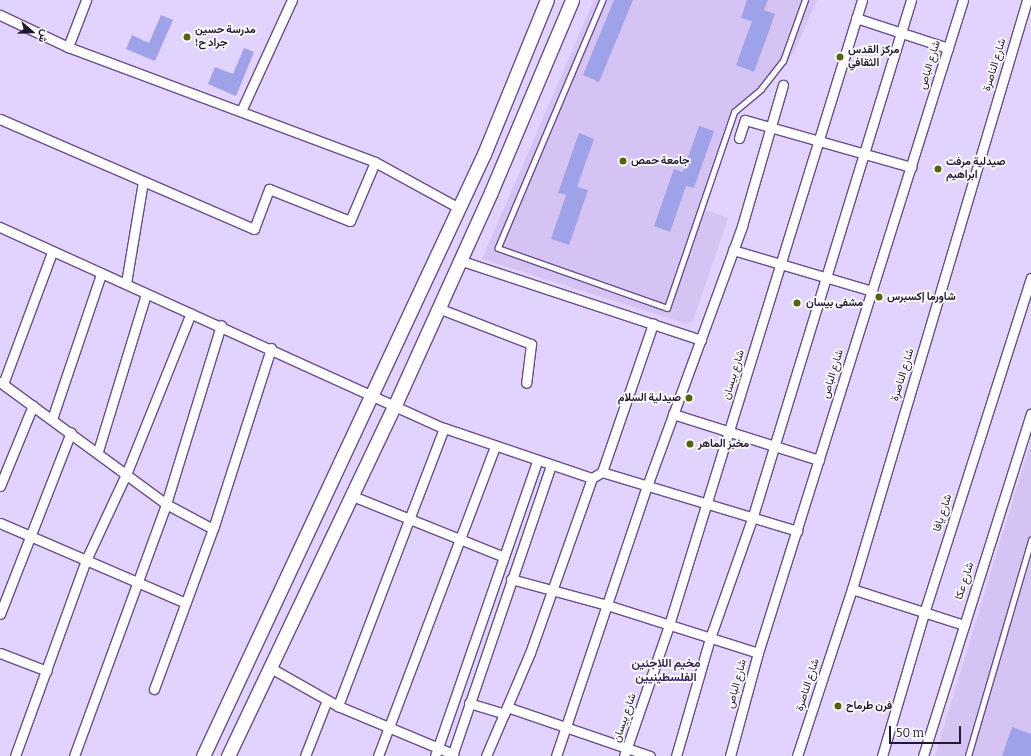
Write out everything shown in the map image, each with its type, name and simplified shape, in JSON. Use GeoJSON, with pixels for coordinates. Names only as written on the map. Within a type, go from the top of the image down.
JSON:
{"type":"FeatureCollection","features":[{"type":"Feature","properties":{"kind":"main road"},"geometry":{"type":"LineString","coordinates":[[203,756],[373,395],[459,208],[547,0]]}},
{"type":"Feature","properties":{"kind":"main road"},"geometry":{"type":"LineString","coordinates":[[228,756],[350,495],[394,408],[572,0]]}},
{"type":"Feature","properties":{"kind":"street"},"geometry":{"type":"LineString","coordinates":[[68,47],[86,0]]}},
{"type":"Feature","properties":{"kind":"street"},"geometry":{"type":"LineString","coordinates":[[242,110],[292,0]]}},
{"type":"Feature","properties":{"kind":"street","name":"شارع بيسان"},"geometry":{"type":"LineString","coordinates":[[626,752],[669,625],[862,0]]}},
{"type":"Feature","properties":{"kind":"street"},"geometry":{"type":"LineString","coordinates":[[676,756],[710,638],[752,519],[861,153],[911,0]]}},
{"type":"Feature","properties":{"kind":"street","name":"شارع الباص"},"geometry":{"type":"LineString","coordinates":[[730,756],[758,653],[963,0]]}},
{"type":"Feature","properties":{"kind":"street","name":"شارع الناصرة"},"geometry":{"type":"LineString","coordinates":[[797,756],[852,589],[1027,0]]}},
{"type":"Feature","properties":{"kind":"street"},"geometry":{"type":"LineString","coordinates":[[0,15],[68,47],[242,110],[375,162],[459,208]]}},
{"type":"Feature","properties":{"kind":"street"},"geometry":{"type":"LineString","coordinates":[[856,18],[948,48]]}},
{"type":"Feature","properties":{"kind":"street"},"geometry":{"type":"LineString","coordinates":[[556,756],[647,486],[733,250],[784,85]]}},
{"type":"Feature","properties":{"kind":"street"},"geometry":{"type":"LineString","coordinates":[[0,119],[254,229],[269,189],[350,221],[375,162]]}},
{"type":"Feature","properties":{"kind":"street"},"geometry":{"type":"LineString","coordinates":[[738,138],[745,120],[911,167]]}},
{"type":"Feature","properties":{"kind":"street"},"geometry":{"type":"LineString","coordinates":[[126,283],[143,181]]}},
{"type":"Feature","properties":{"kind":"street"},"geometry":{"type":"LineString","coordinates":[[0,228],[101,274],[126,283],[146,294],[221,325],[373,395],[394,408],[444,428],[537,461],[592,478]]}},
{"type":"Feature","properties":{"kind":"street"},"geometry":{"type":"LineString","coordinates":[[733,250],[872,291]]}},
{"type":"Feature","properties":{"kind":"street"},"geometry":{"type":"LineString","coordinates":[[52,252],[2,383],[127,472],[166,504],[213,529]]}},
{"type":"Feature","properties":{"kind":"street"},"geometry":{"type":"LineString","coordinates":[[459,260],[700,340]]}},
{"type":"Feature","properties":{"kind":"street"},"geometry":{"type":"LineString","coordinates":[[52,419],[101,274]]}},
{"type":"Feature","properties":{"kind":"street","name":"شارع يافا"},"geometry":{"type":"LineString","coordinates":[[882,756],[924,613],[1031,278]]}},
{"type":"Feature","properties":{"kind":"street"},"geometry":{"type":"LineString","coordinates":[[98,451],[146,294]]}},
{"type":"Feature","properties":{"kind":"street"},"geometry":{"type":"LineString","coordinates":[[438,308],[531,344],[526,383]]}},
{"type":"Feature","properties":{"kind":"street"},"geometry":{"type":"LineString","coordinates":[[15,756],[86,560],[127,472],[191,313]]}},
{"type":"Feature","properties":{"kind":"street"},"geometry":{"type":"LineString","coordinates":[[486,756],[551,590],[592,478],[602,472],[653,324]]}},
{"type":"Feature","properties":{"kind":"street"},"geometry":{"type":"LineString","coordinates":[[74,756],[166,504],[221,325]]}},
{"type":"Feature","properties":{"kind":"street"},"geometry":{"type":"LineString","coordinates":[[154,689],[213,529],[271,348]]}},
{"type":"Feature","properties":{"kind":"street"},"geometry":{"type":"LineString","coordinates":[[0,486],[33,405]]}},
{"type":"Feature","properties":{"kind":"street"},"geometry":{"type":"LineString","coordinates":[[674,414],[819,460]]}},
{"type":"Feature","properties":{"kind":"street","name":"شارع عكا"},"geometry":{"type":"LineString","coordinates":[[923,756],[1031,414]]}},
{"type":"Feature","properties":{"kind":"street"},"geometry":{"type":"LineString","coordinates":[[338,706],[412,518],[444,428]]}},
{"type":"Feature","properties":{"kind":"street"},"geometry":{"type":"LineString","coordinates":[[0,614],[29,534],[71,432]]}},
{"type":"Feature","properties":{"kind":"street"},"geometry":{"type":"LineString","coordinates":[[378,756],[390,729],[459,538],[495,446]]}},
{"type":"Feature","properties":{"kind":"street"},"geometry":{"type":"LineString","coordinates":[[437,752],[537,461]]}},
{"type":"Feature","properties":{"kind":"street"},"geometry":{"type":"LineString","coordinates":[[270,667],[338,706],[437,752],[452,755],[551,465]]}},
{"type":"Feature","properties":{"kind":"street"},"geometry":{"type":"LineString","coordinates":[[602,472],[752,519],[797,531]]}},
{"type":"Feature","properties":{"kind":"street"},"geometry":{"type":"LineString","coordinates":[[350,495],[412,518],[504,557]]}},
{"type":"Feature","properties":{"kind":"street"},"geometry":{"type":"LineString","coordinates":[[0,523],[29,534],[138,583],[186,602]]}},
{"type":"Feature","properties":{"kind":"street"},"geometry":{"type":"LineString","coordinates":[[512,579],[607,605],[758,653]]}},
{"type":"Feature","properties":{"kind":"street"},"geometry":{"type":"LineString","coordinates":[[852,589],[964,625]]}},
{"type":"Feature","properties":{"kind":"street"},"geometry":{"type":"LineString","coordinates":[[0,653],[47,671]]}},
{"type":"Feature","properties":{"kind":"street"},"geometry":{"type":"LineString","coordinates":[[305,756],[327,700]]}},
{"type":"Feature","properties":{"kind":"street"},"geometry":{"type":"LineString","coordinates":[[469,703],[505,710],[565,729],[626,752],[650,756]]}},
{"type":"Feature","properties":{"kind":"lane"},"geometry":{"type":"LineString","coordinates":[[603,0],[498,248],[667,308],[734,112],[760,89],[783,61],[805,0]]}},
{"type":"Feature","properties":{"kind":"lane"},"geometry":{"type":"LineString","coordinates":[[968,756],[1031,540]]}},
{"type":"Feature","properties":{"kind":"shaded area","name":"جامعة حمص"},"geometry":{"type":"Polygon","coordinates":[[[594,0],[817,0],[794,52],[764,93],[739,112],[703,209],[728,218],[693,321],[687,324],[482,259],[594,0]]]}},
{"type":"Feature","properties":{"kind":"shaded area"},"geometry":{"type":"Polygon","coordinates":[[[1031,440],[1031,756],[935,756],[1031,440]]]}},
{"type":"Feature","properties":{"kind":"building"},"geometry":{"type":"Polygon","coordinates":[[[614,0],[633,0],[599,82],[583,75],[614,0]]]}},
{"type":"Feature","properties":{"kind":"building"},"geometry":{"type":"Polygon","coordinates":[[[747,0],[768,0],[764,10],[775,14],[754,72],[736,65],[752,21],[741,18],[747,0]]]}},
{"type":"Feature","properties":{"kind":"building"},"geometry":{"type":"Polygon","coordinates":[[[161,15],[173,20],[155,61],[126,49],[132,35],[149,43],[161,15]]]}},
{"type":"Feature","properties":{"kind":"building"},"geometry":{"type":"Polygon","coordinates":[[[244,48],[254,52],[236,96],[208,84],[215,67],[233,74],[244,48]]]}},
{"type":"Feature","properties":{"kind":"building"},"geometry":{"type":"Polygon","coordinates":[[[699,126],[714,131],[694,188],[686,186],[670,232],[654,226],[674,169],[683,172],[699,126]]]}},
{"type":"Feature","properties":{"kind":"building"},"geometry":{"type":"Polygon","coordinates":[[[579,133],[594,139],[577,187],[588,190],[569,245],[551,239],[566,195],[558,193],[579,133]]]}},
{"type":"Feature","properties":{"kind":"building"},"geometry":{"type":"Polygon","coordinates":[[[1012,727],[1031,734],[1031,756],[1002,756],[1012,727]]]}},
{"type":"Feature","properties":{"kind":"place","name":"مدرسة حسين جراد ح١"},"geometry":{"type":"Point","coordinates":[187,37]}},
{"type":"Feature","properties":{"kind":"place","name":"مركز القدس الثقافي"},"geometry":{"type":"Point","coordinates":[840,57]}},
{"type":"Feature","properties":{"kind":"place","name":"جامعة حمص"},"geometry":{"type":"Point","coordinates":[623,161]}},
{"type":"Feature","properties":{"kind":"place","name":"صيدلية مرفت ابراهيم"},"geometry":{"type":"Point","coordinates":[938,169]}},
{"type":"Feature","properties":{"kind":"place","name":"شاورما إكسبرس"},"geometry":{"type":"Point","coordinates":[879,297]}},
{"type":"Feature","properties":{"kind":"place","name":"مشفى بيسان"},"geometry":{"type":"Point","coordinates":[797,303]}},
{"type":"Feature","properties":{"kind":"place","name":"صيدلية السلام"},"geometry":{"type":"Point","coordinates":[689,398]}},
{"type":"Feature","properties":{"kind":"place","name":"مخبز الماهر"},"geometry":{"type":"Point","coordinates":[690,444]}},
{"type":"Feature","properties":{"kind":"place","name":"فرن طرماح"},"geometry":{"type":"Point","coordinates":[838,706]}},
{"type":"Feature","properties":{"kind":"district","name":"مخيم اللاجئين الفلسطينيين"},"geometry":{"type":"Point","coordinates":[666,671]}}]}
